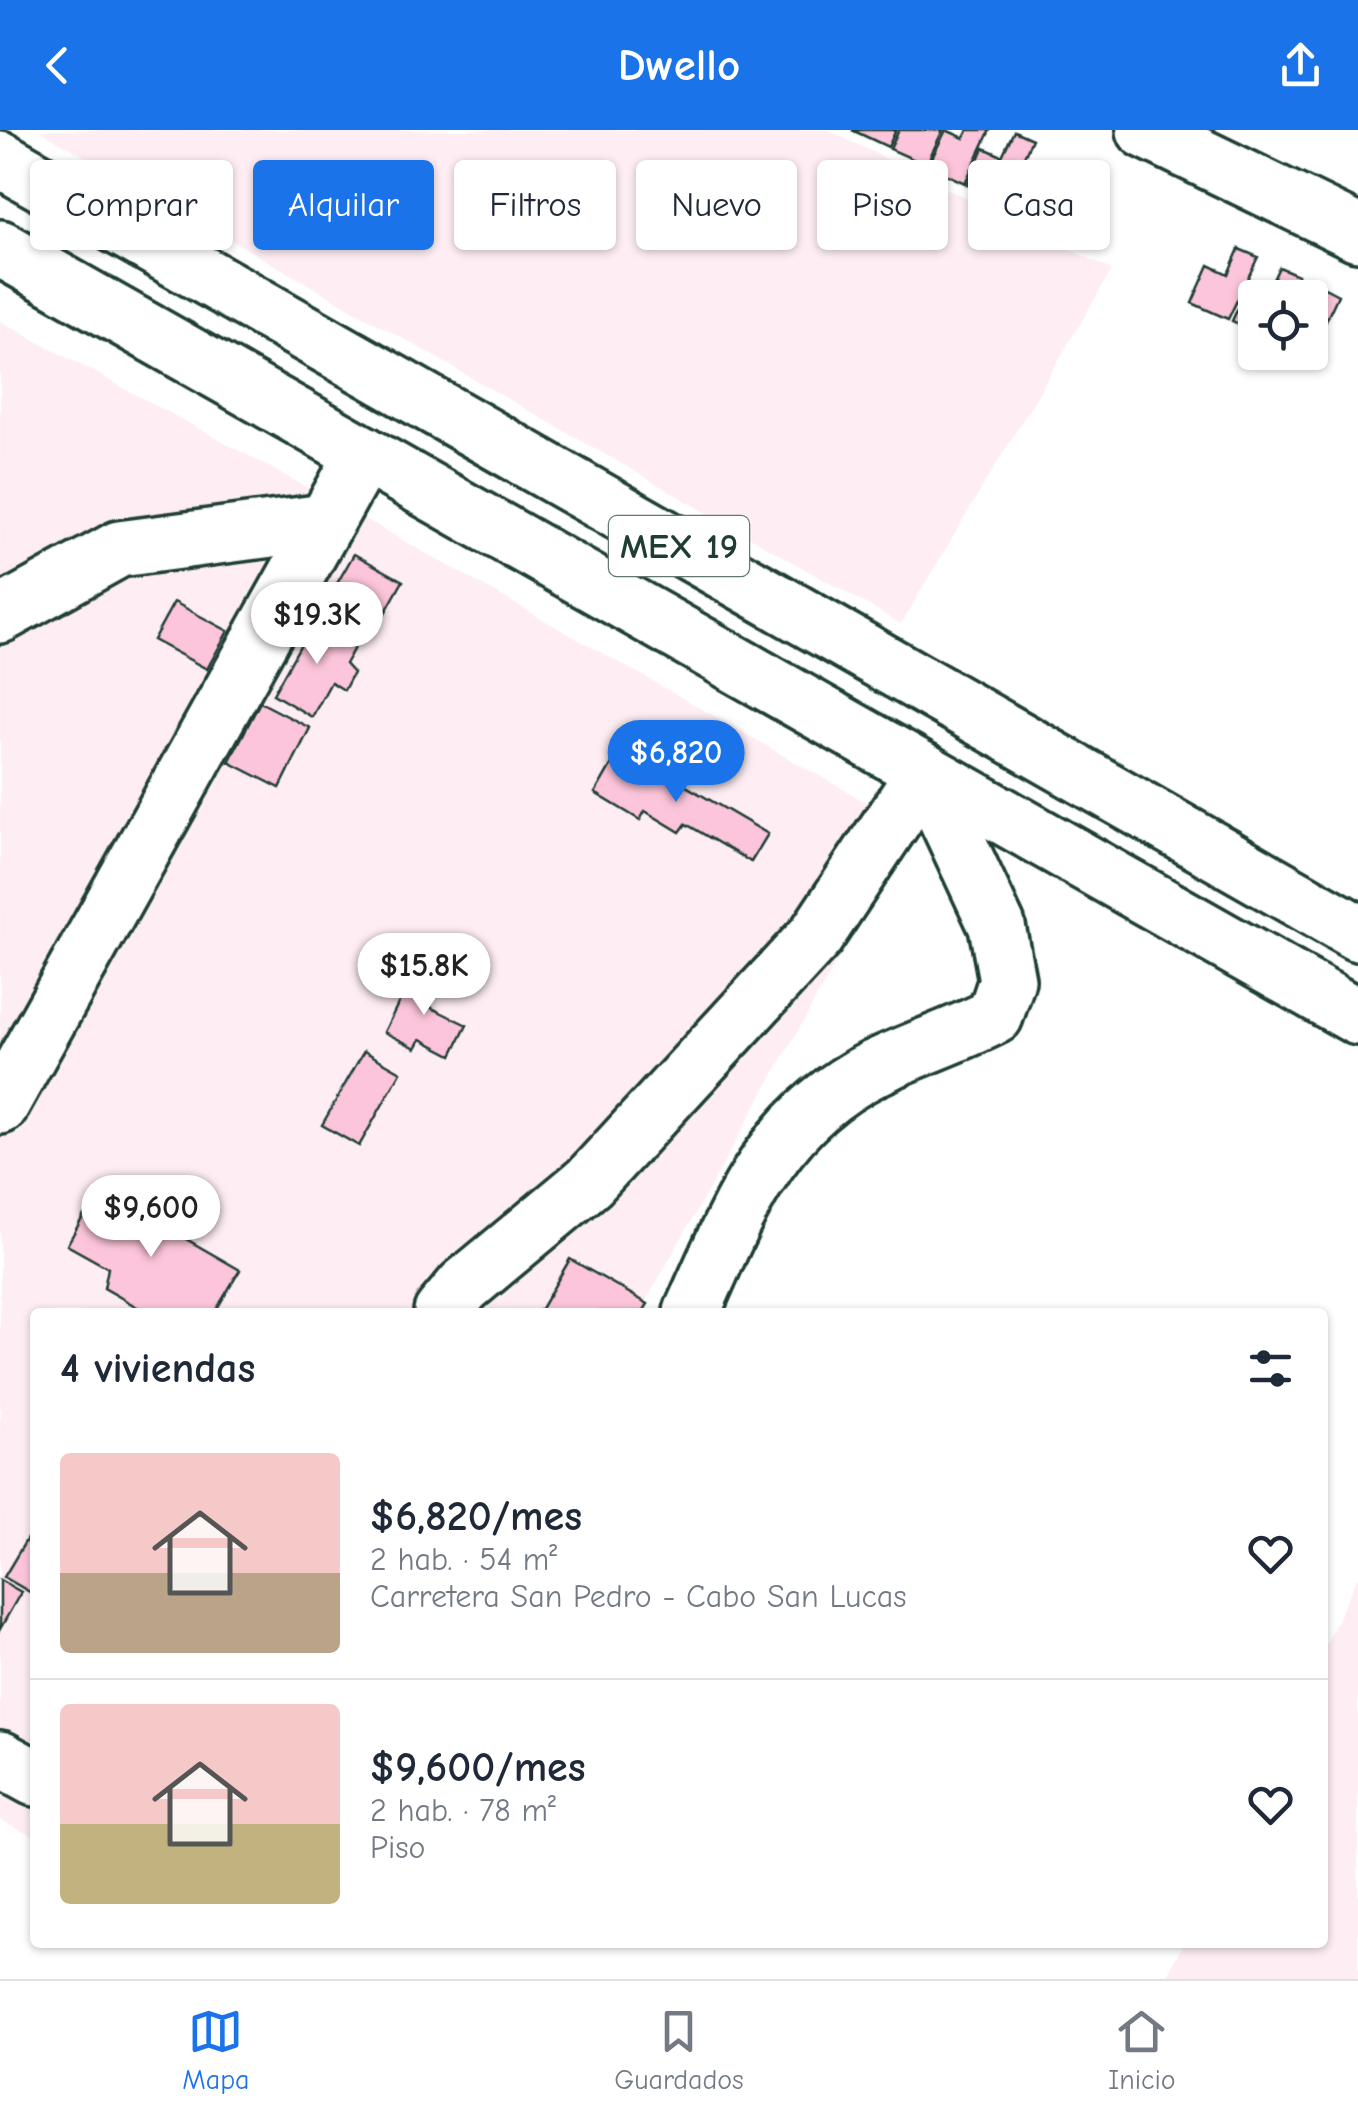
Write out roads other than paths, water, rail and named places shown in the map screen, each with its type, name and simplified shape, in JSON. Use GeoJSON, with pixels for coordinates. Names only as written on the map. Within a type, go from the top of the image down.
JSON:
{"type":"FeatureCollection","features":[{"type":"Feature","properties":{"kind":"main road"},"geometry":{"type":"LineString","coordinates":[[1145,130],[1358,233]]}},
{"type":"Feature","properties":{"kind":"main road","name":"MEX 19"},"geometry":{"type":"LineString","coordinates":[[0,159],[1358,933]]}},
{"type":"Feature","properties":{"kind":"main road","name":"MEX 19"},"geometry":{"type":"LineString","coordinates":[[0,248],[1358,1017]]}},
{"type":"Feature","properties":{"kind":"main road"},"geometry":{"type":"LineString","coordinates":[[0,1106],[364,454]]}},
{"type":"Feature","properties":{"kind":"main road"},"geometry":{"type":"LineString","coordinates":[[0,615],[119,549],[326,522]]}},
{"type":"Feature","properties":{"kind":"main road"},"geometry":{"type":"LineString","coordinates":[[445,1308],[464,1286],[589,1182],[816,936],[925,772]]}},
{"type":"Feature","properties":{"kind":"main road"},"geometry":{"type":"LineString","coordinates":[[694,1308],[750,1183],[798,1120],[874,1069],[995,1016],[1006,980],[997,926],[925,772]]}},
{"type":"Feature","properties":{"kind":"main road"},"geometry":{"type":"LineString","coordinates":[[0,1759],[30,1775]]}}]}
